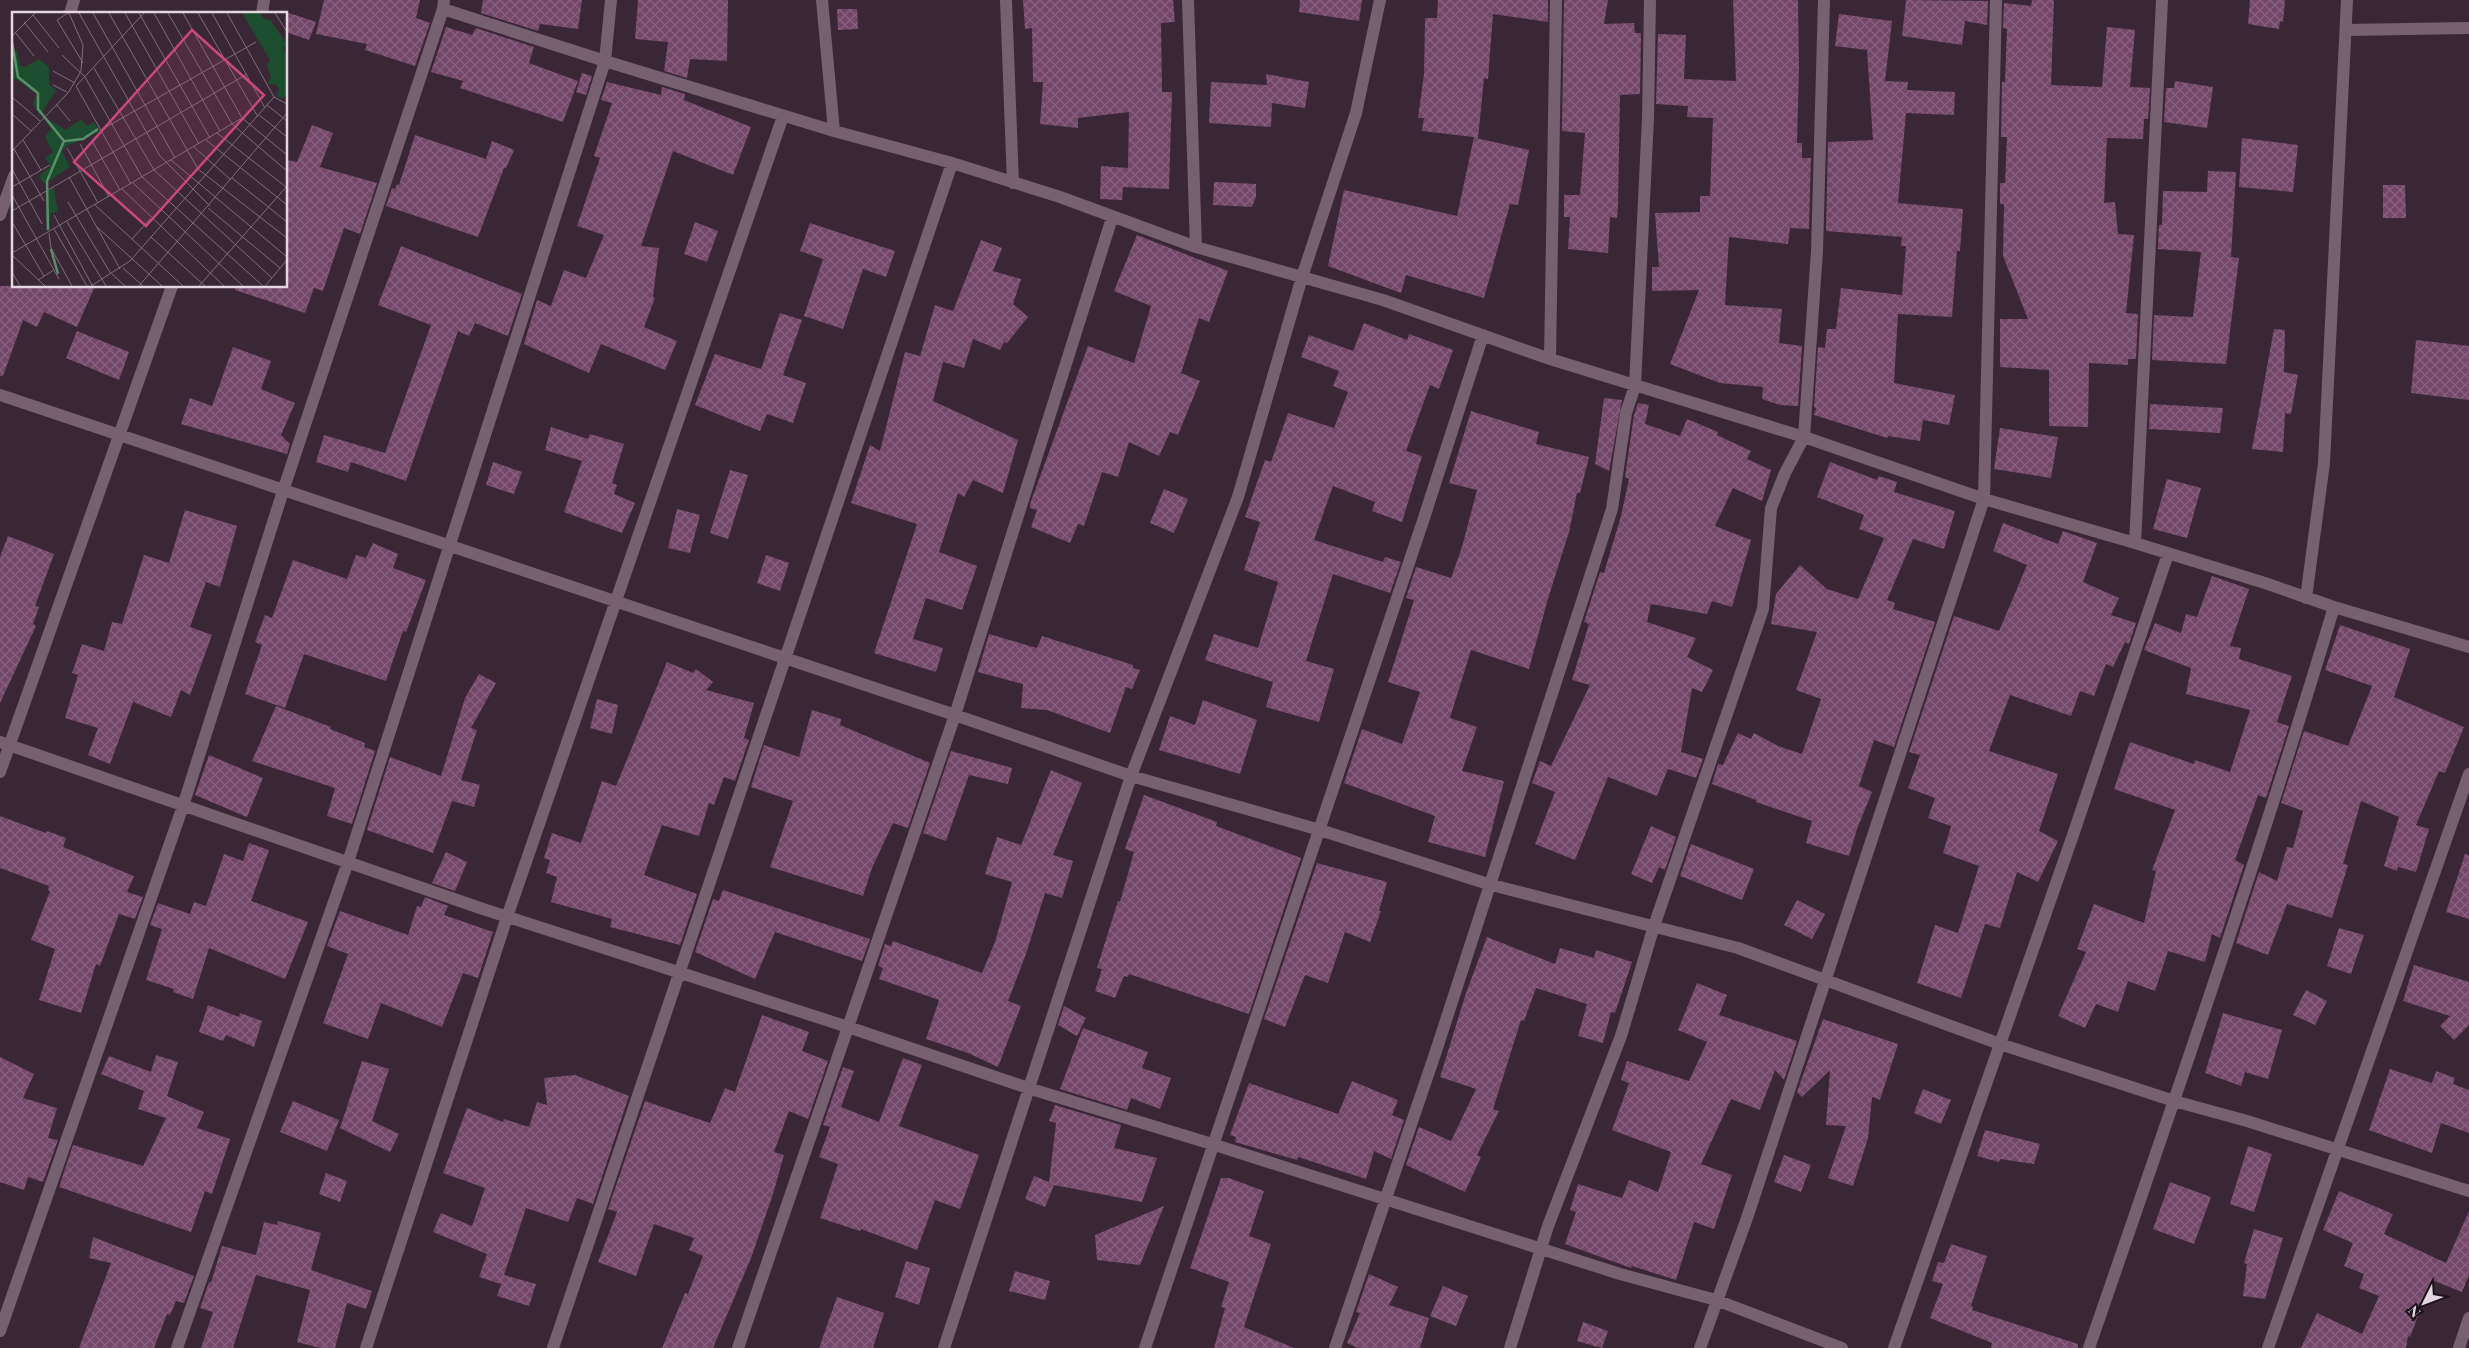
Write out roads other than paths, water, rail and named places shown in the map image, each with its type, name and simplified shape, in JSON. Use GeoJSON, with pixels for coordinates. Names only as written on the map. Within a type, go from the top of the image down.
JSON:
{"type":"FeatureCollection","features":[{"type":"Feature","properties":{"kind":"street"},"geometry":{"type":"LineString","coordinates":[[176,1348],[348,862],[450,546],[605,61],[611,0]]}},
{"type":"Feature","properties":{"kind":"street"},"geometry":{"type":"LineString","coordinates":[[822,0],[834,131]]}},
{"type":"Feature","properties":{"kind":"street"},"geometry":{"type":"LineString","coordinates":[[1006,0],[1013,183]]}},
{"type":"Feature","properties":{"kind":"street"},"geometry":{"type":"LineString","coordinates":[[1188,0],[1196,247]]}},
{"type":"Feature","properties":{"kind":"street"},"geometry":{"type":"LineString","coordinates":[[944,1348],[1131,776],[1238,497],[1302,277],[1356,114],[1380,0]]}},
{"type":"Feature","properties":{"kind":"street"},"geometry":{"type":"LineString","coordinates":[[1550,359],[1556,0]]}},
{"type":"Feature","properties":{"kind":"street"},"geometry":{"type":"LineString","coordinates":[[1334,1348],[1436,1051],[1488,884],[1612,509],[1626,413],[1635,386],[1647,128],[1650,0]]}},
{"type":"Feature","properties":{"kind":"street"},"geometry":{"type":"LineString","coordinates":[[1510,1348],[1541,1249],[1622,1036],[1654,926],[1763,609],[1771,508],[1785,473],[1804,437],[1817,251],[1824,0]]}},
{"type":"Feature","properties":{"kind":"street"},"geometry":{"type":"LineString","coordinates":[[1700,1348],[1747,1218],[1823,981],[1984,499],[1996,0]]}},
{"type":"Feature","properties":{"kind":"street"},"geometry":{"type":"LineString","coordinates":[[2135,543],[2162,0]]}},
{"type":"Feature","properties":{"kind":"street"},"geometry":{"type":"LineString","coordinates":[[2306,598],[2324,463],[2347,0]]}},
{"type":"Feature","properties":{"kind":"street"},"geometry":{"type":"LineString","coordinates":[[0,1331],[183,806],[283,491],[443,4],[605,61],[834,131],[952,163],[1060,197],[1112,218],[1196,247],[1383,300],[1550,359],[1804,437],[1984,499],[2135,543],[2265,583],[2334,607],[2469,647]]}},
{"type":"Feature","properties":{"kind":"street"},"geometry":{"type":"LineString","coordinates":[[2347,30],[2469,28]]}},
{"type":"Feature","properties":{"kind":"street"},"geometry":{"type":"LineString","coordinates":[[366,1348],[507,917],[783,116]]}},
{"type":"Feature","properties":{"kind":"street"},"geometry":{"type":"LineString","coordinates":[[553,1348],[952,163]]}},
{"type":"Feature","properties":{"kind":"street"},"geometry":{"type":"LineString","coordinates":[[0,215],[12,182]]}},
{"type":"Feature","properties":{"kind":"street"},"geometry":{"type":"LineString","coordinates":[[738,1348],[956,715],[1112,218]]}},
{"type":"Feature","properties":{"kind":"street"},"geometry":{"type":"LineString","coordinates":[[0,772],[4,744],[171,288]]}},
{"type":"Feature","properties":{"kind":"street"},"geometry":{"type":"LineString","coordinates":[[1145,1348],[1212,1144],[1320,830],[1483,335]]}},
{"type":"Feature","properties":{"kind":"street"},"geometry":{"type":"LineString","coordinates":[[0,396],[119,434],[283,491],[956,715],[1131,776],[1320,830],[1488,884],[1738,948],[1795,967],[1823,981],[2000,1044],[2174,1101],[2469,1191]]}},
{"type":"Feature","properties":{"kind":"street"},"geometry":{"type":"LineString","coordinates":[[1894,1348],[2168,554]]}},
{"type":"Feature","properties":{"kind":"street"},"geometry":{"type":"LineString","coordinates":[[2089,1348],[2174,1101],[2297,730],[2334,607]]}},
{"type":"Feature","properties":{"kind":"street"},"geometry":{"type":"LineString","coordinates":[[4,744],[507,917],[848,1027],[1030,1089],[1212,1144],[1620,1274],[1716,1300],[1842,1348]]}},
{"type":"Feature","properties":{"kind":"street"},"geometry":{"type":"LineString","coordinates":[[2268,1348],[2469,774]]}},
{"type":"Feature","properties":{"kind":"street"},"geometry":{"type":"LineString","coordinates":[[2459,1348],[2469,1318]]}}]}
